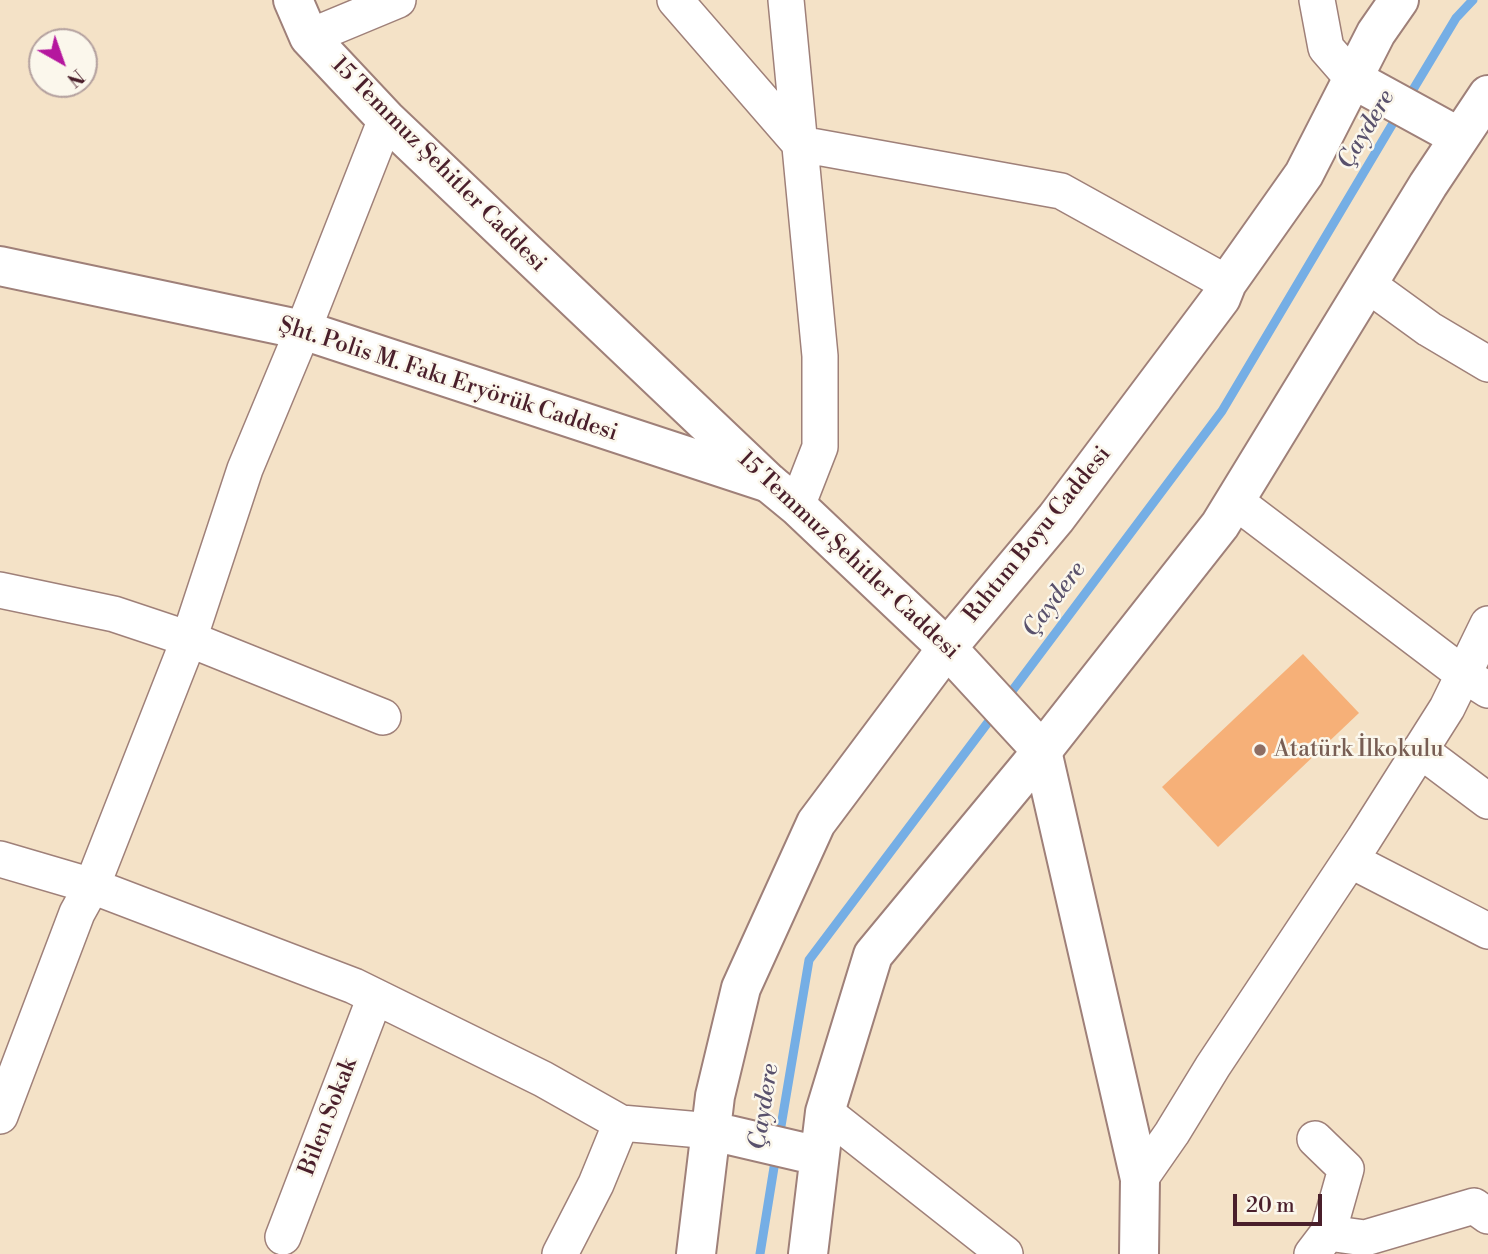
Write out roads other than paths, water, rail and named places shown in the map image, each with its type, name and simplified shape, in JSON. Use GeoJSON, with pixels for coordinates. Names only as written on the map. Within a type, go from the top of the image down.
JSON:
{"type":"FeatureCollection","features":[{"type":"Feature","properties":{"kind":"street","name":"15 Temmuz Şehitler Caddesi"},"geometry":{"type":"LineString","coordinates":[[293,0],[309,37],[386,119],[957,658],[1031,740],[1140,1179],[1138,1254]]}},
{"type":"Feature","properties":{"kind":"street"},"geometry":{"type":"LineString","coordinates":[[309,37],[398,0]]}},
{"type":"Feature","properties":{"kind":"street"},"geometry":{"type":"LineString","coordinates":[[675,0],[800,144],[1061,191],[1227,283]]}},
{"type":"Feature","properties":{"kind":"street"},"geometry":{"type":"LineString","coordinates":[[783,494],[820,447],[820,356],[786,0]]}},
{"type":"Feature","properties":{"kind":"street"},"geometry":{"type":"LineString","coordinates":[[1317,0],[1326,48],[1353,79],[1459,138]]}},
{"type":"Feature","properties":{"kind":"street","name":"Rıhtım Boyu Caddesi"},"geometry":{"type":"LineString","coordinates":[[696,1254],[715,1096],[741,988],[816,823],[957,658],[1056,518],[1221,298],[1227,283],[1304,174],[1376,33],[1399,0]]}},
{"type":"Feature","properties":{"kind":"street"},"geometry":{"type":"LineString","coordinates":[[808,1254],[825,1111],[873,955],[1031,740],[1220,525],[1367,284],[1488,95]]}},
{"type":"Feature","properties":{"kind":"street"},"geometry":{"type":"LineString","coordinates":[[0,1116],[189,639],[244,469],[303,330],[386,119]]}},
{"type":"Feature","properties":{"kind":"street","name":"Şht. Polis M. Fakı Eryörük Caddesi"},"geometry":{"type":"LineString","coordinates":[[0,266],[303,330],[783,494]]}},
{"type":"Feature","properties":{"kind":"street"},"geometry":{"type":"LineString","coordinates":[[1367,284],[1429,329],[1488,365]]}},
{"type":"Feature","properties":{"kind":"street"},"geometry":{"type":"LineString","coordinates":[[1234,501],[1476,682]]}},
{"type":"Feature","properties":{"kind":"street"},"geometry":{"type":"LineString","coordinates":[[0,590],[114,614],[189,639],[383,717]]}},
{"type":"Feature","properties":{"kind":"street"},"geometry":{"type":"LineString","coordinates":[[1140,1179],[1447,708],[1476,682],[1486,633]]}},
{"type":"Feature","properties":{"kind":"street"},"geometry":{"type":"LineString","coordinates":[[1420,750],[1488,801]]}},
{"type":"Feature","properties":{"kind":"street"},"geometry":{"type":"LineString","coordinates":[[0,859],[92,886],[342,982],[542,1079],[621,1123],[712,1131],[819,1156]]}},
{"type":"Feature","properties":{"kind":"street"},"geometry":{"type":"LineString","coordinates":[[1350,860],[1488,931]]}},
{"type":"Feature","properties":{"kind":"street","name":"Bilen Sokak"},"geometry":{"type":"LineString","coordinates":[[283,1237],[376,997]]}},
{"type":"Feature","properties":{"kind":"street"},"geometry":{"type":"LineString","coordinates":[[825,1111],[1005,1254]]}},
{"type":"Feature","properties":{"kind":"street"},"geometry":{"type":"LineString","coordinates":[[560,1254],[596,1184],[621,1123]]}},
{"type":"Feature","properties":{"kind":"street"},"geometry":{"type":"LineString","coordinates":[[1315,1139],[1346,1169],[1320,1244],[1365,1238],[1474,1206],[1488,1216]]}},
{"type":"Feature","properties":{"kind":"waterway","name":"Çaydere"},"geometry":{"type":"LineString","coordinates":[[1408,98],[1456,18],[1473,0]]}},
{"type":"Feature","properties":{"kind":"waterway","name":"Çaydere"},"geometry":{"type":"LineString","coordinates":[[1006,699],[1222,411],[1399,113]]}},
{"type":"Feature","properties":{"kind":"waterway","name":"Çaydere"},"geometry":{"type":"LineString","coordinates":[[779,1138],[809,960],[995,713]]}},
{"type":"Feature","properties":{"kind":"waterway","name":"Çaydere"},"geometry":{"type":"LineString","coordinates":[[760,1254],[776,1155]]}},
{"type":"Feature","properties":{"kind":"place","name":"Atatürk İlkokulu"},"geometry":{"type":"Point","coordinates":[1260,750]}}]}
